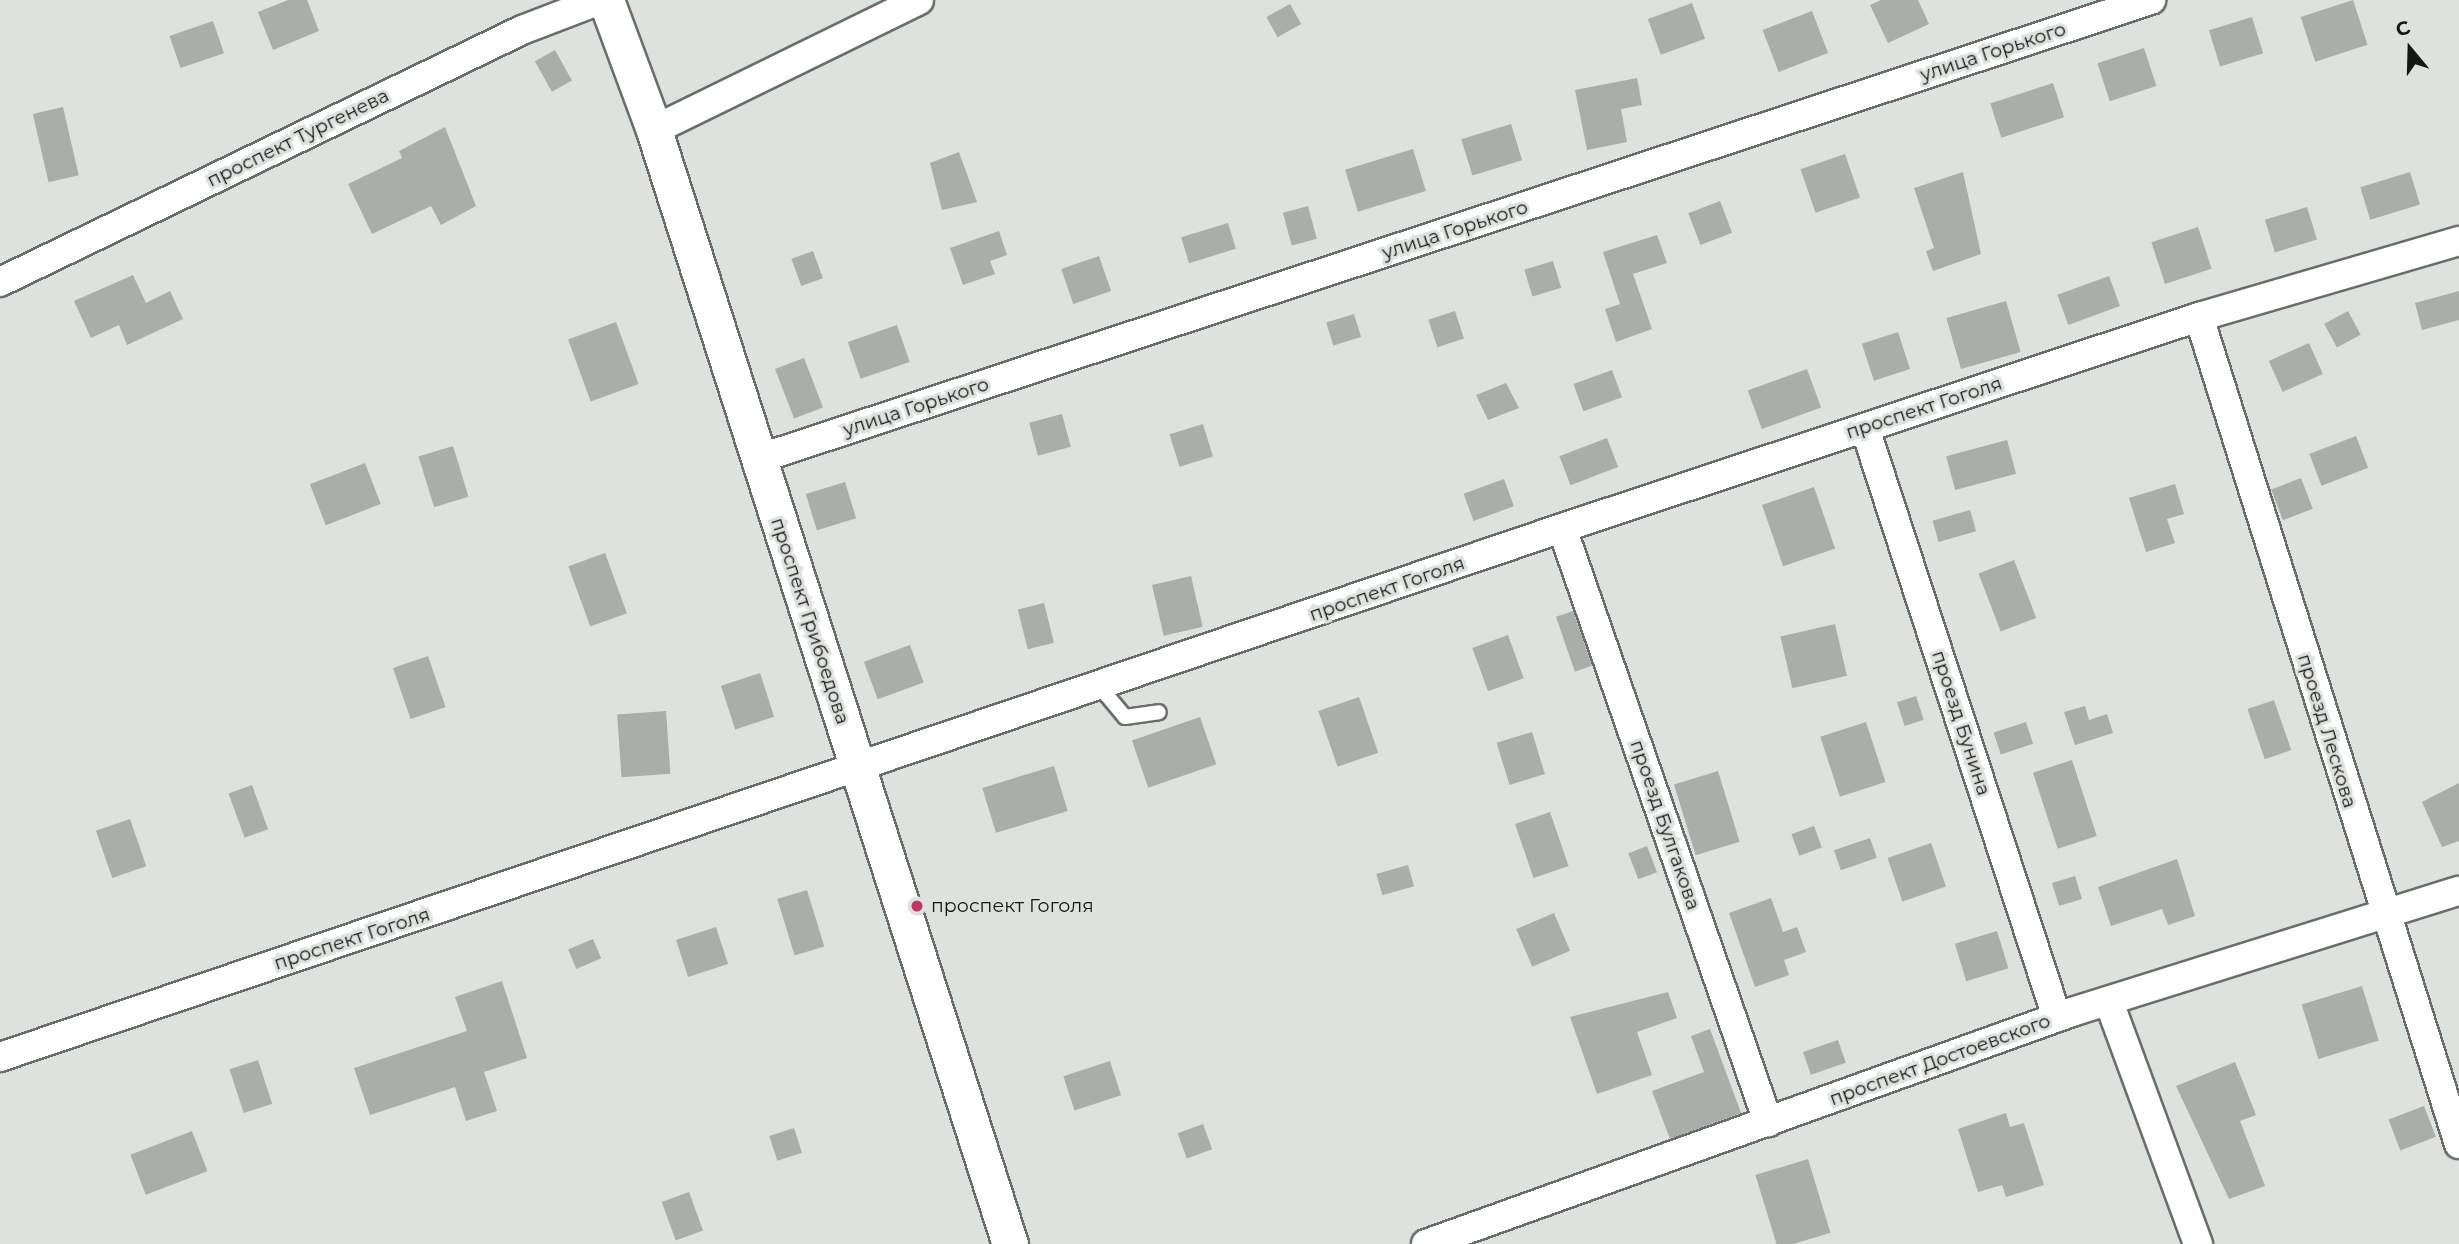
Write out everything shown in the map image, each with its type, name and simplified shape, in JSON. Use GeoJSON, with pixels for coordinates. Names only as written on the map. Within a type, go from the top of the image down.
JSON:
{"type":"FeatureCollection","features":[{"type":"Feature","properties":{"kind":"street","name":"проспект Тургенева"},"geometry":{"type":"LineString","coordinates":[[0,282],[522,30],[600,0]]}},
{"type":"Feature","properties":{"kind":"street","name":"проспект Грибоедова"},"geometry":{"type":"LineString","coordinates":[[606,0],[654,130],[1010,1244]]}},
{"type":"Feature","properties":{"kind":"street"},"geometry":{"type":"LineString","coordinates":[[654,130],[919,0]]}},
{"type":"Feature","properties":{"kind":"street","name":"улица Горького"},"geometry":{"type":"LineString","coordinates":[[758,459],[2151,0]]}},
{"type":"Feature","properties":{"kind":"street","name":"проспект Гоголя"},"geometry":{"type":"LineString","coordinates":[[0,1057],[859,771],[1562,528],[2199,317],[2459,241]]}},
{"type":"Feature","properties":{"kind":"street","name":"проезд Лескова"},"geometry":{"type":"LineString","coordinates":[[2199,317],[2384,916],[2459,1144]]}},
{"type":"Feature","properties":{"kind":"street","name":"проезд Бунина"},"geometry":{"type":"LineString","coordinates":[[1865,428],[2057,1018]]}},
{"type":"Feature","properties":{"kind":"street","name":"проезд Булгакова"},"geometry":{"type":"LineString","coordinates":[[1562,528],[1768,1122]]}},
{"type":"Feature","properties":{"kind":"street","name":"проспект Достоевского"},"geometry":{"type":"LineString","coordinates":[[1426,1244],[2057,1018],[2459,891]]}},
{"type":"Feature","properties":{"kind":"street"},"geometry":{"type":"LineString","coordinates":[[2109,1002],[2198,1244]]}},
{"type":"Feature","properties":{"kind":"lane"},"geometry":{"type":"LineString","coordinates":[[1100,687],[1125,717],[1159,712]]}},
{"type":"Feature","properties":{"kind":"building"},"geometry":{"type":"Polygon","coordinates":[[[288,0],[307,0],[319,31],[273,50],[258,12],[288,0]]]}},
{"type":"Feature","properties":{"kind":"building"},"geometry":{"type":"Polygon","coordinates":[[[1881,0],[1918,0],[1929,24],[1888,43],[1870,5],[1881,0]]]}},
{"type":"Feature","properties":{"kind":"building"},"geometry":{"type":"Polygon","coordinates":[[[2353,0],[2368,45],[2315,62],[2301,17],[2353,0]]]}},
{"type":"Feature","properties":{"kind":"building"},"geometry":{"type":"Polygon","coordinates":[[[1692,3],[1705,39],[1661,55],[1648,19],[1692,3]]]}},
{"type":"Feature","properties":{"kind":"building"},"geometry":{"type":"Polygon","coordinates":[[[1290,4],[1301,24],[1278,37],[1266,17],[1290,4]]]}},
{"type":"Feature","properties":{"kind":"building"},"geometry":{"type":"Polygon","coordinates":[[[1812,11],[1828,53],[1779,72],[1763,30],[1812,11]]]}},
{"type":"Feature","properties":{"kind":"building"},"geometry":{"type":"Polygon","coordinates":[[[2252,17],[2263,53],[2220,66],[2209,30],[2252,17]]]}},
{"type":"Feature","properties":{"kind":"building"},"geometry":{"type":"Polygon","coordinates":[[[213,21],[224,53],[181,68],[170,36],[213,21]]]}},
{"type":"Feature","properties":{"kind":"building"},"geometry":{"type":"Polygon","coordinates":[[[2144,48],[2156,86],[2110,101],[2097,63],[2144,48]]]}},
{"type":"Feature","properties":{"kind":"building"},"geometry":{"type":"Polygon","coordinates":[[[555,50],[572,81],[552,92],[535,61],[555,50]]]}},
{"type":"Feature","properties":{"kind":"building"},"geometry":{"type":"Polygon","coordinates":[[[1637,78],[1642,105],[1621,109],[1627,142],[1587,150],[1575,90],[1637,78]]]}},
{"type":"Feature","properties":{"kind":"building"},"geometry":{"type":"Polygon","coordinates":[[[2053,83],[2064,117],[2001,138],[1990,103],[2053,83]]]}},
{"type":"Feature","properties":{"kind":"building"},"geometry":{"type":"Polygon","coordinates":[[[63,107],[79,175],[49,182],[33,114],[63,107]]]}},
{"type":"Feature","properties":{"kind":"building"},"geometry":{"type":"Polygon","coordinates":[[[1511,124],[1522,160],[1472,176],[1461,139],[1511,124]]]}},
{"type":"Feature","properties":{"kind":"building"},"geometry":{"type":"Polygon","coordinates":[[[445,127],[476,206],[441,225],[431,206],[372,234],[348,184],[402,158],[399,151],[445,127]]]}},
{"type":"Feature","properties":{"kind":"building"},"geometry":{"type":"Polygon","coordinates":[[[1413,149],[1426,191],[1358,212],[1345,170],[1413,149]]]}},
{"type":"Feature","properties":{"kind":"building"},"geometry":{"type":"Polygon","coordinates":[[[959,152],[977,202],[942,210],[930,163],[959,152]]]}},
{"type":"Feature","properties":{"kind":"building"},"geometry":{"type":"Polygon","coordinates":[[[1845,154],[1860,197],[1816,213],[1801,169],[1845,154]]]}},
{"type":"Feature","properties":{"kind":"building"},"geometry":{"type":"Polygon","coordinates":[[[1963,172],[1981,254],[1933,271],[1926,251],[1934,248],[1914,188],[1963,172]]]}},
{"type":"Feature","properties":{"kind":"building"},"geometry":{"type":"Polygon","coordinates":[[[2410,172],[2420,205],[2370,220],[2360,187],[2410,172]]]}},
{"type":"Feature","properties":{"kind":"building"},"geometry":{"type":"Polygon","coordinates":[[[1720,201],[1732,233],[1700,245],[1688,213],[1720,201]]]}},
{"type":"Feature","properties":{"kind":"building"},"geometry":{"type":"Polygon","coordinates":[[[1308,206],[1317,239],[1292,246],[1283,213],[1308,206]]]}},
{"type":"Feature","properties":{"kind":"building"},"geometry":{"type":"Polygon","coordinates":[[[2307,207],[2317,240],[2275,252],[2265,220],[2307,207]]]}},
{"type":"Feature","properties":{"kind":"building"},"geometry":{"type":"Polygon","coordinates":[[[1228,223],[1236,249],[1189,263],[1181,237],[1228,223]]]}},
{"type":"Feature","properties":{"kind":"building"},"geometry":{"type":"Polygon","coordinates":[[[2198,227],[2212,269],[2165,284],[2151,242],[2198,227]]]}},
{"type":"Feature","properties":{"kind":"building"},"geometry":{"type":"Polygon","coordinates":[[[999,231],[1007,255],[990,261],[995,274],[963,285],[950,248],[999,231]]]}},
{"type":"Feature","properties":{"kind":"building"},"geometry":{"type":"Polygon","coordinates":[[[1657,235],[1667,263],[1633,274],[1652,329],[1616,342],[1605,309],[1620,304],[1603,252],[1657,235]]]}},
{"type":"Feature","properties":{"kind":"building"},"geometry":{"type":"Polygon","coordinates":[[[813,251],[823,278],[801,286],[791,259],[813,251]]]}},
{"type":"Feature","properties":{"kind":"building"},"geometry":{"type":"Polygon","coordinates":[[[1099,256],[1111,291],[1073,304],[1061,269],[1099,256]]]}},
{"type":"Feature","properties":{"kind":"building"},"geometry":{"type":"Polygon","coordinates":[[[1553,261],[1561,288],[1532,297],[1524,270],[1553,261]]]}},
{"type":"Feature","properties":{"kind":"building"},"geometry":{"type":"Polygon","coordinates":[[[133,275],[146,303],[170,291],[183,319],[127,345],[119,325],[91,338],[74,301],[133,275]]]}},
{"type":"Feature","properties":{"kind":"building"},"geometry":{"type":"Polygon","coordinates":[[[2109,276],[2120,306],[2068,325],[2057,295],[2109,276]]]}},
{"type":"Feature","properties":{"kind":"building"},"geometry":{"type":"Polygon","coordinates":[[[2459,291],[2459,320],[2422,330],[2415,303],[2459,291]]]}},
{"type":"Feature","properties":{"kind":"building"},"geometry":{"type":"Polygon","coordinates":[[[2006,301],[2021,352],[1961,369],[1946,318],[2006,301]]]}},
{"type":"Feature","properties":{"kind":"building"},"geometry":{"type":"Polygon","coordinates":[[[1455,311],[1464,339],[1437,347],[1428,320],[1455,311]]]}},
{"type":"Feature","properties":{"kind":"building"},"geometry":{"type":"Polygon","coordinates":[[[2348,311],[2361,335],[2337,348],[2324,324],[2348,311]]]}},
{"type":"Feature","properties":{"kind":"building"},"geometry":{"type":"Polygon","coordinates":[[[1354,314],[1361,337],[1333,345],[1326,322],[1354,314]]]}},
{"type":"Feature","properties":{"kind":"building"},"geometry":{"type":"Polygon","coordinates":[[[616,322],[639,384],[591,401],[568,339],[616,322]]]}},
{"type":"Feature","properties":{"kind":"building"},"geometry":{"type":"Polygon","coordinates":[[[897,325],[910,362],[861,379],[848,342],[897,325]]]}},
{"type":"Feature","properties":{"kind":"building"},"geometry":{"type":"Polygon","coordinates":[[[1898,332],[1910,369],[1874,381],[1862,344],[1898,332]]]}},
{"type":"Feature","properties":{"kind":"building"},"geometry":{"type":"Polygon","coordinates":[[[2309,343],[2323,374],[2283,392],[2269,361],[2309,343]]]}},
{"type":"Feature","properties":{"kind":"building"},"geometry":{"type":"Polygon","coordinates":[[[804,358],[823,407],[794,419],[775,369],[804,358]]]}},
{"type":"Feature","properties":{"kind":"building"},"geometry":{"type":"Polygon","coordinates":[[[1807,369],[1821,408],[1762,429],[1748,391],[1807,369]]]}},
{"type":"Feature","properties":{"kind":"building"},"geometry":{"type":"Polygon","coordinates":[[[1612,370],[1622,397],[1583,411],[1573,384],[1612,370]]]}},
{"type":"Feature","properties":{"kind":"building"},"geometry":{"type":"Polygon","coordinates":[[[1506,383],[1519,408],[1488,420],[1476,395],[1506,383]]]}},
{"type":"Feature","properties":{"kind":"building"},"geometry":{"type":"Polygon","coordinates":[[[1062,414],[1071,447],[1038,456],[1029,423],[1062,414]]]}},
{"type":"Feature","properties":{"kind":"building"},"geometry":{"type":"Polygon","coordinates":[[[1203,424],[1213,457],[1179,467],[1170,434],[1203,424]]]}},
{"type":"Feature","properties":{"kind":"building"},"geometry":{"type":"Polygon","coordinates":[[[2356,436],[2368,468],[2322,486],[2309,454],[2356,436]]]}},
{"type":"Feature","properties":{"kind":"building"},"geometry":{"type":"Polygon","coordinates":[[[1607,438],[1618,467],[1570,485],[1559,456],[1607,438]]]}},
{"type":"Feature","properties":{"kind":"building"},"geometry":{"type":"Polygon","coordinates":[[[2007,440],[2016,474],[1955,490],[1946,456],[2007,440]]]}},
{"type":"Feature","properties":{"kind":"building"},"geometry":{"type":"Polygon","coordinates":[[[453,446],[468,497],[434,507],[419,457],[453,446]]]}},
{"type":"Feature","properties":{"kind":"building"},"geometry":{"type":"Polygon","coordinates":[[[365,463],[381,504],[326,525],[310,484],[365,463]]]}},
{"type":"Feature","properties":{"kind":"building"},"geometry":{"type":"Polygon","coordinates":[[[2301,478],[2313,509],[2283,520],[2271,489],[2301,478]]]}},
{"type":"Feature","properties":{"kind":"building"},"geometry":{"type":"Polygon","coordinates":[[[1504,479],[1514,506],[1474,521],[1464,494],[1504,479]]]}},
{"type":"Feature","properties":{"kind":"building"},"geometry":{"type":"Polygon","coordinates":[[[845,482],[856,518],[817,530],[806,494],[845,482]]]}},
{"type":"Feature","properties":{"kind":"building"},"geometry":{"type":"Polygon","coordinates":[[[2175,484],[2184,514],[2167,519],[2175,543],[2146,552],[2129,498],[2175,484]]]}},
{"type":"Feature","properties":{"kind":"building"},"geometry":{"type":"Polygon","coordinates":[[[1814,487],[1835,548],[1783,566],[1762,505],[1814,487]]]}},
{"type":"Feature","properties":{"kind":"building"},"geometry":{"type":"Polygon","coordinates":[[[1970,510],[1976,531],[1939,542],[1933,521],[1970,510]]]}},
{"type":"Feature","properties":{"kind":"building"},"geometry":{"type":"Polygon","coordinates":[[[605,553],[627,613],[590,626],[568,566],[605,553]]]}},
{"type":"Feature","properties":{"kind":"building"},"geometry":{"type":"Polygon","coordinates":[[[2014,560],[2036,618],[2001,631],[1979,574],[2014,560]]]}},
{"type":"Feature","properties":{"kind":"building"},"geometry":{"type":"Polygon","coordinates":[[[1191,576],[1203,627],[1164,636],[1152,585],[1191,576]]]}},
{"type":"Feature","properties":{"kind":"building"},"geometry":{"type":"Polygon","coordinates":[[[1044,603],[1054,643],[1028,649],[1018,610],[1044,603]]]}},
{"type":"Feature","properties":{"kind":"building"},"geometry":{"type":"Polygon","coordinates":[[[1573,611],[1592,666],[1575,672],[1556,617],[1573,611]]]}},
{"type":"Feature","properties":{"kind":"building"},"geometry":{"type":"Polygon","coordinates":[[[1835,624],[1847,676],[1792,688],[1780,637],[1835,624]]]}},
{"type":"Feature","properties":{"kind":"building"},"geometry":{"type":"Polygon","coordinates":[[[1508,635],[1524,678],[1488,691],[1472,648],[1508,635]]]}},
{"type":"Feature","properties":{"kind":"building"},"geometry":{"type":"Polygon","coordinates":[[[910,645],[924,683],[878,699],[864,662],[910,645]]]}},
{"type":"Feature","properties":{"kind":"building"},"geometry":{"type":"Polygon","coordinates":[[[428,656],[446,707],[411,719],[393,668],[428,656]]]}},
{"type":"Feature","properties":{"kind":"building"},"geometry":{"type":"Polygon","coordinates":[[[760,673],[774,717],[735,729],[721,686],[760,673]]]}},
{"type":"Feature","properties":{"kind":"building"},"geometry":{"type":"Polygon","coordinates":[[[1916,696],[1924,720],[1905,726],[1897,702],[1916,696]]]}},
{"type":"Feature","properties":{"kind":"building"},"geometry":{"type":"Polygon","coordinates":[[[1359,697],[1378,753],[1338,767],[1318,711],[1359,697]]]}},
{"type":"Feature","properties":{"kind":"building"},"geometry":{"type":"Polygon","coordinates":[[[2274,700],[2291,750],[2265,759],[2248,709],[2274,700]]]}},
{"type":"Feature","properties":{"kind":"building"},"geometry":{"type":"Polygon","coordinates":[[[2085,706],[2089,720],[2107,714],[2113,733],[2075,745],[2064,712],[2085,706]]]}},
{"type":"Feature","properties":{"kind":"building"},"geometry":{"type":"Polygon","coordinates":[[[666,711],[670,774],[622,777],[617,714],[666,711]]]}},
{"type":"Feature","properties":{"kind":"building"},"geometry":{"type":"Polygon","coordinates":[[[1200,717],[1216,764],[1148,788],[1132,740],[1200,717]]]}},
{"type":"Feature","properties":{"kind":"building"},"geometry":{"type":"Polygon","coordinates":[[[1866,722],[1885,782],[1840,797],[1820,737],[1866,722]]]}},
{"type":"Feature","properties":{"kind":"building"},"geometry":{"type":"Polygon","coordinates":[[[2026,722],[2033,744],[2001,754],[1994,733],[2026,722]]]}},
{"type":"Feature","properties":{"kind":"building"},"geometry":{"type":"Polygon","coordinates":[[[1532,732],[1545,774],[1509,785],[1497,743],[1532,732]]]}},
{"type":"Feature","properties":{"kind":"building"},"geometry":{"type":"Polygon","coordinates":[[[2072,760],[2097,836],[2058,849],[2033,773],[2072,760]]]}},
{"type":"Feature","properties":{"kind":"building"},"geometry":{"type":"Polygon","coordinates":[[[1054,766],[1068,811],[996,833],[982,788],[1054,766]]]}},
{"type":"Feature","properties":{"kind":"building"},"geometry":{"type":"Polygon","coordinates":[[[1718,771],[1740,842],[1696,855],[1674,784],[1718,771]]]}},
{"type":"Feature","properties":{"kind":"building"},"geometry":{"type":"Polygon","coordinates":[[[2459,783],[2459,841],[2442,847],[2422,802],[2459,783]]]}},
{"type":"Feature","properties":{"kind":"building"},"geometry":{"type":"Polygon","coordinates":[[[252,785],[268,829],[245,838],[229,794],[252,785]]]}},
{"type":"Feature","properties":{"kind":"building"},"geometry":{"type":"Polygon","coordinates":[[[1550,812],[1569,866],[1534,878],[1515,824],[1550,812]]]}},
{"type":"Feature","properties":{"kind":"building"},"geometry":{"type":"Polygon","coordinates":[[[130,819],[146,866],[112,878],[96,831],[130,819]]]}},
{"type":"Feature","properties":{"kind":"building"},"geometry":{"type":"Polygon","coordinates":[[[1814,826],[1822,848],[1799,856],[1791,834],[1814,826]]]}},
{"type":"Feature","properties":{"kind":"building"},"geometry":{"type":"Polygon","coordinates":[[[1870,838],[1877,858],[1841,870],[1834,850],[1870,838]]]}},
{"type":"Feature","properties":{"kind":"building"},"geometry":{"type":"Polygon","coordinates":[[[1931,843],[1946,886],[1902,901],[1888,858],[1931,843]]]}},
{"type":"Feature","properties":{"kind":"building"},"geometry":{"type":"Polygon","coordinates":[[[1647,846],[1657,872],[1638,879],[1628,853],[1647,846]]]}},
{"type":"Feature","properties":{"kind":"building"},"geometry":{"type":"Polygon","coordinates":[[[2177,859],[2195,916],[2168,925],[2162,909],[2111,926],[2098,887],[2177,859]]]}},
{"type":"Feature","properties":{"kind":"building"},"geometry":{"type":"Polygon","coordinates":[[[1408,865],[1414,886],[1382,895],[1376,874],[1408,865]]]}},
{"type":"Feature","properties":{"kind":"building"},"geometry":{"type":"Polygon","coordinates":[[[2075,876],[2082,899],[2059,906],[2052,883],[2075,876]]]}},
{"type":"Feature","properties":{"kind":"building"},"geometry":{"type":"Polygon","coordinates":[[[807,890],[824,946],[795,955],[777,899],[807,890]]]}},
{"type":"Feature","properties":{"kind":"building"},"geometry":{"type":"Polygon","coordinates":[[[1771,898],[1783,932],[1797,927],[1806,952],[1784,960],[1789,975],[1755,987],[1729,913],[1771,898]]]}},
{"type":"Feature","properties":{"kind":"building"},"geometry":{"type":"Polygon","coordinates":[[[1554,913],[1570,951],[1532,967],[1516,929],[1554,913]]]}},
{"type":"Feature","properties":{"kind":"building"},"geometry":{"type":"Polygon","coordinates":[[[716,927],[728,964],[688,977],[676,940],[716,927]]]}},
{"type":"Feature","properties":{"kind":"building"},"geometry":{"type":"Polygon","coordinates":[[[1997,931],[2008,968],[1966,981],[1955,944],[1997,931]]]}},
{"type":"Feature","properties":{"kind":"building"},"geometry":{"type":"Polygon","coordinates":[[[593,939],[601,958],[576,969],[568,950],[593,939]]]}},
{"type":"Feature","properties":{"kind":"building"},"geometry":{"type":"Polygon","coordinates":[[[502,981],[527,1058],[484,1072],[497,1111],[466,1121],[455,1087],[370,1115],[354,1068],[467,1031],[455,997],[502,981]]]}},
{"type":"Feature","properties":{"kind":"building"},"geometry":{"type":"Polygon","coordinates":[[[2362,986],[2379,1041],[2318,1059],[2302,1004],[2362,986]]]}},
{"type":"Feature","properties":{"kind":"building"},"geometry":{"type":"Polygon","coordinates":[[[1668,992],[1677,1018],[1637,1032],[1652,1075],[1597,1094],[1570,1017],[1668,992]]]}},
{"type":"Feature","properties":{"kind":"building"},"geometry":{"type":"Polygon","coordinates":[[[1710,1029],[1741,1113],[1670,1139],[1652,1091],[1704,1072],[1691,1036],[1710,1029]]]}},
{"type":"Feature","properties":{"kind":"building"},"geometry":{"type":"Polygon","coordinates":[[[1838,1040],[1846,1063],[1811,1075],[1803,1052],[1838,1040]]]}},
{"type":"Feature","properties":{"kind":"building"},"geometry":{"type":"Polygon","coordinates":[[[258,1060],[272,1104],[244,1113],[229,1069],[258,1060]]]}},
{"type":"Feature","properties":{"kind":"building"},"geometry":{"type":"Polygon","coordinates":[[[1110,1061],[1121,1095],[1075,1110],[1063,1076],[1110,1061]]]}},
{"type":"Feature","properties":{"kind":"building"},"geometry":{"type":"Polygon","coordinates":[[[2235,1062],[2256,1115],[2240,1121],[2265,1186],[2229,1199],[2176,1086],[2235,1062]]]}},
{"type":"Feature","properties":{"kind":"building"},"geometry":{"type":"Polygon","coordinates":[[[2424,1106],[2436,1137],[2400,1150],[2389,1120],[2424,1106]]]}},
{"type":"Feature","properties":{"kind":"building"},"geometry":{"type":"Polygon","coordinates":[[[2006,1113],[2010,1127],[2024,1123],[2044,1185],[2006,1197],[2002,1185],[1978,1192],[1958,1129],[2006,1113]]]}},
{"type":"Feature","properties":{"kind":"building"},"geometry":{"type":"Polygon","coordinates":[[[1203,1124],[1212,1149],[1187,1159],[1178,1133],[1203,1124]]]}},
{"type":"Feature","properties":{"kind":"building"},"geometry":{"type":"Polygon","coordinates":[[[794,1128],[802,1153],[777,1161],[769,1136],[794,1128]]]}},
{"type":"Feature","properties":{"kind":"building"},"geometry":{"type":"Polygon","coordinates":[[[192,1131],[207,1171],[146,1195],[130,1155],[192,1131]]]}},
{"type":"Feature","properties":{"kind":"building"},"geometry":{"type":"Polygon","coordinates":[[[1808,1159],[1831,1233],[1793,1244],[1776,1244],[1755,1175],[1808,1159]]]}},
{"type":"Feature","properties":{"kind":"building"},"geometry":{"type":"Polygon","coordinates":[[[689,1192],[703,1231],[676,1240],[662,1202],[689,1192]]]}},
{"type":"Feature","properties":{"kind":"place","name":"проспект Гоголя"},"geometry":{"type":"Point","coordinates":[917,906]}}]}
